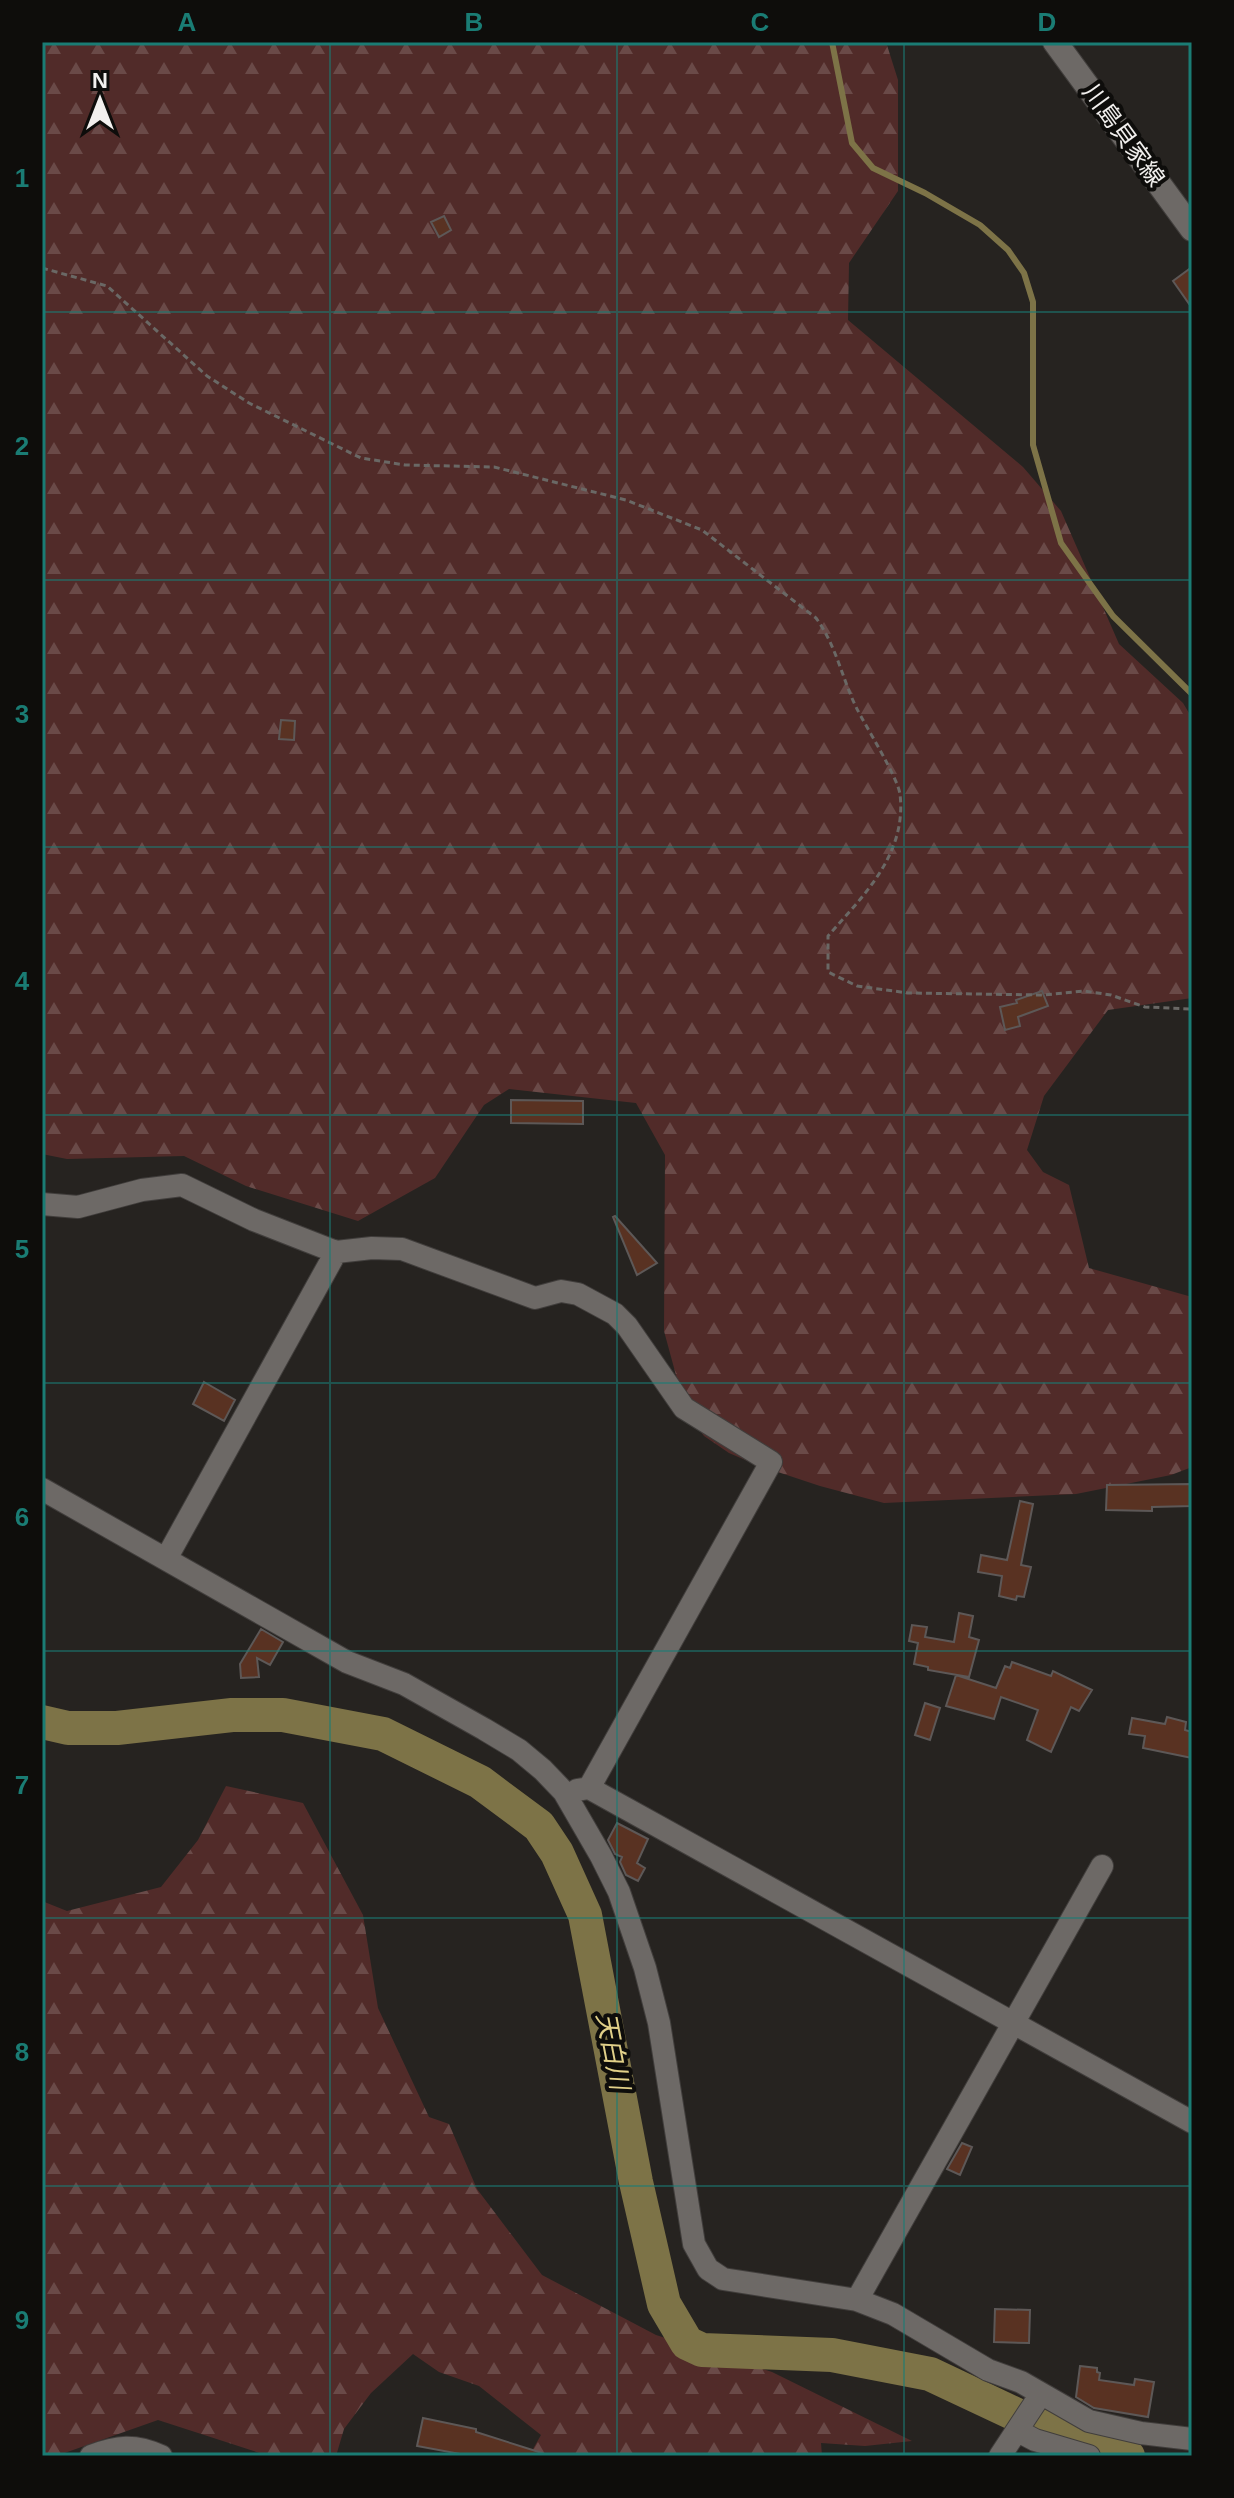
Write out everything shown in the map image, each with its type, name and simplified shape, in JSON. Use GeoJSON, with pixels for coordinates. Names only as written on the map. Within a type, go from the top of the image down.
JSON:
{"type":"FeatureCollection","features":[{"type":"Feature","properties":{"kind":"main road","name":"川島貝家線"},"geometry":{"type":"LineString","coordinates":[[1055,42],[1192,229]]}},
{"type":"Feature","properties":{"kind":"street"},"geometry":{"type":"LineString","coordinates":[[42,1204],[78,1207],[142,1190],[182,1185],[254,1220],[336,1252],[402,1249],[535,1298],[561,1291],[578,1294],[615,1314],[627,1326],[684,1408],[771,1462],[589,1788]]}},
{"type":"Feature","properties":{"kind":"street"},"geometry":{"type":"LineString","coordinates":[[166,1559],[336,1252]]}},
{"type":"Feature","properties":{"kind":"street"},"geometry":{"type":"LineString","coordinates":[[42,1489],[347,1662],[404,1684],[484,1729],[519,1750],[564,1792],[619,1892],[645,1968],[659,2023],[694,2244],[698,2255],[713,2274],[733,2282],[857,2300],[893,2314],[988,2370],[1105,2426],[1192,2439]]}},
{"type":"Feature","properties":{"kind":"street"},"geometry":{"type":"LineString","coordinates":[[564,1792],[589,1788],[1192,2122]]}},
{"type":"Feature","properties":{"kind":"street"},"geometry":{"type":"LineString","coordinates":[[857,2300],[1102,1866]]}},
{"type":"Feature","properties":{"kind":"street"},"geometry":{"type":"LineString","coordinates":[[1000,2456],[1041,2394]]}},
{"type":"Feature","properties":{"kind":"street"},"geometry":{"type":"LineString","coordinates":[[1018,2431],[1035,2440],[1089,2456]]}},
{"type":"Feature","properties":{"kind":"street"},"geometry":{"type":"LineString","coordinates":[[91,2456],[114,2447],[147,2450],[161,2456]]}},
{"type":"Feature","properties":{"kind":"path"},"geometry":{"type":"LineString","coordinates":[[42,268],[107,286],[207,376],[249,403],[361,458],[405,465],[494,467],[626,500],[702,530],[816,618],[826,632],[855,705],[900,792],[898,835],[880,876],[828,936],[828,972],[857,986],[908,993],[1043,995],[1084,991],[1111,995],[1145,1007],[1192,1009]]}},
{"type":"Feature","properties":{"kind":"green space"},"geometry":{"type":"Polygon","coordinates":[[[42,42],[886,42],[898,80],[898,191],[849,263],[848,320],[1023,467],[1061,511],[1119,644],[1183,703],[1192,718],[1192,998],[1108,1010],[1044,1096],[1027,1150],[1043,1172],[1069,1185],[1089,1268],[1192,1297],[1192,1467],[1171,1475],[1076,1494],[884,1503],[820,1486],[729,1453],[704,1436],[686,1412],[664,1331],[665,1155],[636,1103],[509,1089],[484,1105],[435,1178],[358,1221],[246,1186],[184,1156],[67,1159],[42,1154],[42,42]]]}},
{"type":"Feature","properties":{"kind":"green space"},"geometry":{"type":"Polygon","coordinates":[[[226,1786],[303,1803],[363,1915],[378,2008],[429,2117],[449,2124],[477,2189],[542,2275],[656,2335],[772,2372],[912,2441],[865,2446],[821,2443],[822,2456],[529,2456],[541,2435],[479,2386],[439,2372],[413,2354],[371,2393],[344,2429],[336,2456],[269,2456],[158,2420],[56,2456],[42,2456],[42,1901],[67,1911],[161,1887],[198,1840],[226,1786]]]}},
{"type":"Feature","properties":{"kind":"building"},"geometry":{"type":"Polygon","coordinates":[[[444,216],[451,230],[439,237],[431,222],[444,216]]]}},
{"type":"Feature","properties":{"kind":"building"},"geometry":{"type":"Polygon","coordinates":[[[1192,267],[1192,308],[1173,281],[1192,267]]]}},
{"type":"Feature","properties":{"kind":"building"},"geometry":{"type":"Polygon","coordinates":[[[281,720],[295,721],[294,740],[279,739],[281,720]]]}},
{"type":"Feature","properties":{"kind":"building"},"geometry":{"type":"Polygon","coordinates":[[[1042,991],[1048,1006],[1018,1017],[1020,1026],[1005,1030],[1000,1007],[1042,991]]]}},
{"type":"Feature","properties":{"kind":"building"},"geometry":{"type":"Polygon","coordinates":[[[511,1100],[583,1101],[583,1124],[511,1123],[511,1100]]]}},
{"type":"Feature","properties":{"kind":"building"},"geometry":{"type":"Polygon","coordinates":[[[615,1216],[657,1263],[637,1275],[615,1216]]]}},
{"type":"Feature","properties":{"kind":"building"},"geometry":{"type":"Polygon","coordinates":[[[204,1382],[235,1400],[224,1421],[193,1404],[204,1382]]]}},
{"type":"Feature","properties":{"kind":"building"},"geometry":{"type":"Polygon","coordinates":[[[1192,1484],[1192,1506],[1152,1507],[1152,1511],[1106,1510],[1107,1485],[1192,1484]]]}},
{"type":"Feature","properties":{"kind":"building"},"geometry":{"type":"Polygon","coordinates":[[[1020,1501],[1033,1504],[1021,1565],[1031,1567],[1024,1597],[1017,1596],[1016,1600],[999,1596],[1002,1576],[978,1572],[981,1555],[1007,1560],[1020,1501]]]}},
{"type":"Feature","properties":{"kind":"building"},"geometry":{"type":"Polygon","coordinates":[[[959,1613],[973,1616],[969,1637],[979,1640],[969,1677],[928,1670],[928,1667],[914,1664],[918,1643],[909,1641],[912,1625],[927,1627],[925,1637],[954,1642],[959,1613]]]}},
{"type":"Feature","properties":{"kind":"building"},"geometry":{"type":"Polygon","coordinates":[[[261,1629],[283,1642],[270,1665],[257,1658],[259,1677],[241,1678],[240,1664],[261,1629]]]}},
{"type":"Feature","properties":{"kind":"building"},"geometry":{"type":"Polygon","coordinates":[[[1012,1662],[1051,1676],[1053,1671],[1092,1690],[1079,1711],[1071,1707],[1051,1752],[1027,1740],[1038,1710],[1001,1697],[994,1719],[946,1706],[956,1675],[996,1688],[1005,1666],[1010,1668],[1012,1662]]]}},
{"type":"Feature","properties":{"kind":"building"},"geometry":{"type":"Polygon","coordinates":[[[925,1703],[940,1708],[930,1740],[915,1735],[925,1703]]]}},
{"type":"Feature","properties":{"kind":"building"},"geometry":{"type":"Polygon","coordinates":[[[1167,1717],[1186,1722],[1185,1730],[1192,1732],[1192,1758],[1143,1748],[1145,1736],[1129,1734],[1132,1718],[1165,1724],[1167,1717]]]}},
{"type":"Feature","properties":{"kind":"building"},"geometry":{"type":"Polygon","coordinates":[[[617,1823],[648,1839],[637,1863],[645,1868],[638,1881],[626,1875],[620,1862],[622,1857],[615,1854],[608,1840],[617,1823]]]}},
{"type":"Feature","properties":{"kind":"building"},"geometry":{"type":"Polygon","coordinates":[[[962,2143],[972,2147],[960,2175],[947,2169],[962,2143]]]}},
{"type":"Feature","properties":{"kind":"building"},"geometry":{"type":"Polygon","coordinates":[[[995,2309],[1030,2310],[1029,2343],[994,2342],[995,2309]]]}},
{"type":"Feature","properties":{"kind":"building"},"geometry":{"type":"Polygon","coordinates":[[[1080,2366],[1097,2368],[1099,2380],[1134,2385],[1135,2379],[1154,2382],[1148,2417],[1094,2408],[1076,2397],[1080,2366]]]}},
{"type":"Feature","properties":{"kind":"building"},"geometry":{"type":"Polygon","coordinates":[[[423,2418],[476,2429],[476,2432],[542,2453],[541,2456],[471,2456],[417,2446],[423,2418]]]}},
{"type":"Feature","properties":{"kind":"waterway"},"geometry":{"type":"LineString","coordinates":[[832,42],[852,143],[873,168],[980,225],[1008,250],[1024,273],[1033,302],[1033,445],[1061,543],[1113,616],[1192,694]]}},
{"type":"Feature","properties":{"kind":"waterway","name":"天白川"},"geometry":{"type":"LineString","coordinates":[[42,1722],[68,1728],[117,1728],[232,1715],[283,1715],[383,1734],[480,1782],[539,1826],[557,1853],[585,1915],[636,2182],[664,2304],[687,2343],[702,2350],[832,2355],[930,2374],[1068,2439],[1128,2456]]}}]}
